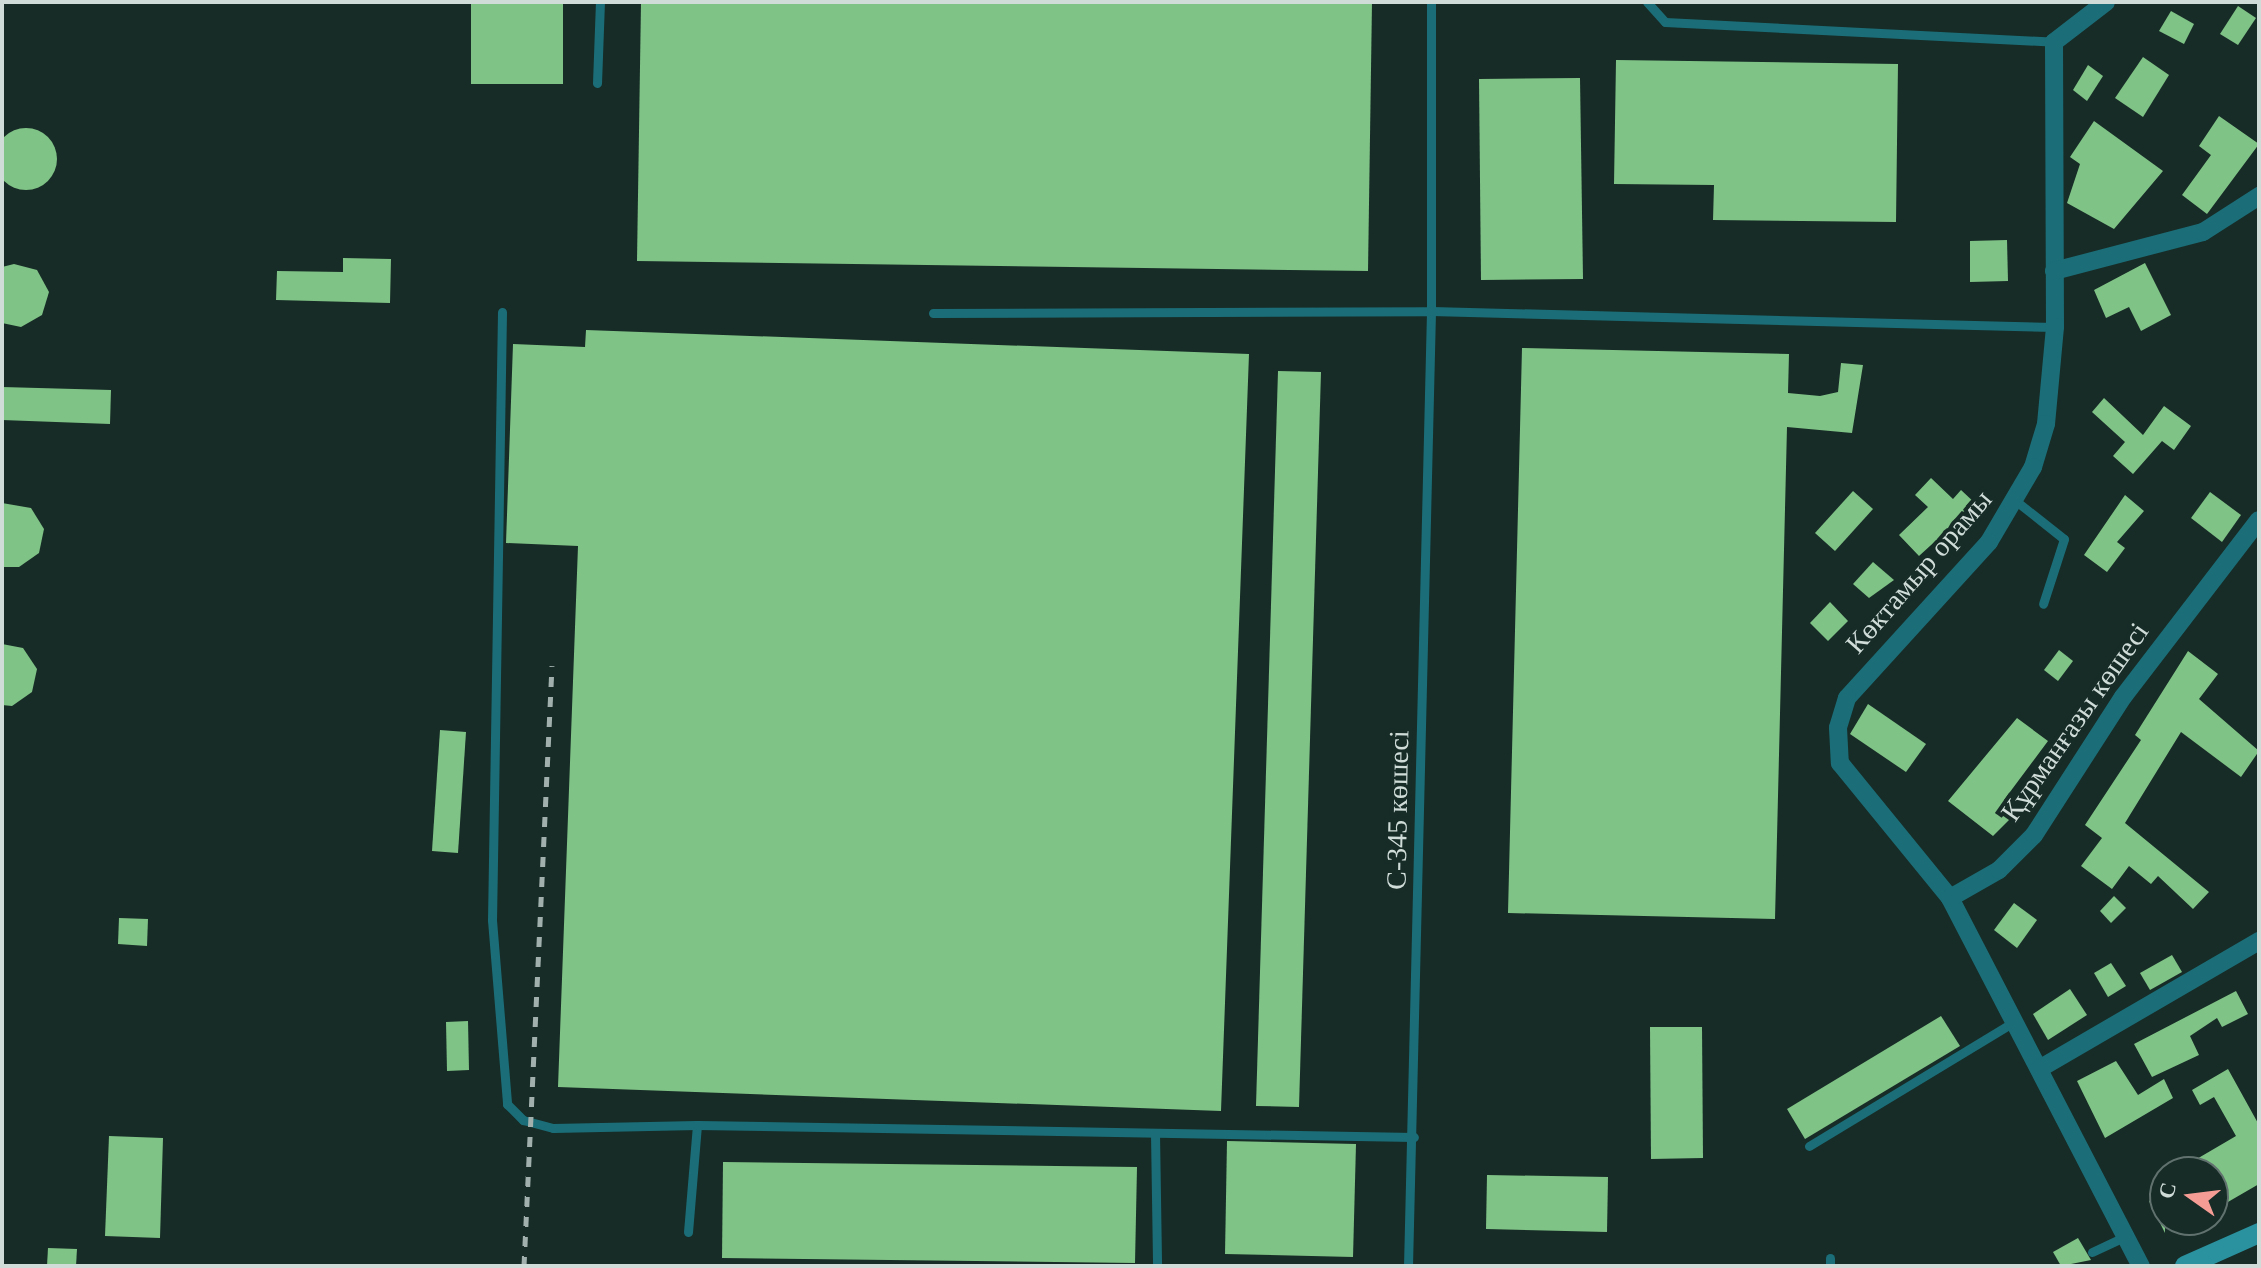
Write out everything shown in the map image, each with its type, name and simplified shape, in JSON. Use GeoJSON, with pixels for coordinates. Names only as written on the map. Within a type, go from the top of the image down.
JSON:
{"type":"FeatureCollection","features":[{"type":"Feature","properties":{"kind":"main road"},"geometry":{"type":"LineString","coordinates":[[2185,1266],[2259,1233]]}},
{"type":"Feature","properties":{"kind":"street"},"geometry":{"type":"LineString","coordinates":[[2054,42],[2106,2]]}},
{"type":"Feature","properties":{"kind":"street","name":"Көктамыр орамы"},"geometry":{"type":"LineString","coordinates":[[1950,898],[1840,763],[1838,728],[1847,698],[1989,542],[2016,501],[2046,424],[2055,327],[2054,42]]}},
{"type":"Feature","properties":{"kind":"street"},"geometry":{"type":"LineString","coordinates":[[2054,271],[2203,232],[2259,196]]}},
{"type":"Feature","properties":{"kind":"street","name":"Құрманғазы көшесі"},"geometry":{"type":"LineString","coordinates":[[1950,898],[1999,870],[2034,835],[2123,697],[2259,520]]}},
{"type":"Feature","properties":{"kind":"street"},"geometry":{"type":"LineString","coordinates":[[1950,898],[2141,1266]]}},
{"type":"Feature","properties":{"kind":"street"},"geometry":{"type":"LineString","coordinates":[[2039,1069],[2259,941]]}},
{"type":"Feature","properties":{"kind":"lane"},"geometry":{"type":"LineString","coordinates":[[597,83],[600,2]]}},
{"type":"Feature","properties":{"kind":"lane","name":"С-345 көшесі"},"geometry":{"type":"LineString","coordinates":[[1408,1266],[1414,1137],[1431,311],[1431,2]]}},
{"type":"Feature","properties":{"kind":"lane"},"geometry":{"type":"LineString","coordinates":[[1647,2],[1665,22],[2054,42]]}},
{"type":"Feature","properties":{"kind":"lane"},"geometry":{"type":"LineString","coordinates":[[933,313],[1431,311],[2055,327]]}},
{"type":"Feature","properties":{"kind":"lane"},"geometry":{"type":"LineString","coordinates":[[502,312],[492,920],[507,1104],[523,1120],[553,1128],[697,1125],[1414,1137]]}},
{"type":"Feature","properties":{"kind":"lane"},"geometry":{"type":"LineString","coordinates":[[2016,501],[2064,539],[2043,604]]}},
{"type":"Feature","properties":{"kind":"lane"},"geometry":{"type":"LineString","coordinates":[[1809,1146],[2014,1022]]}},
{"type":"Feature","properties":{"kind":"lane"},"geometry":{"type":"LineString","coordinates":[[688,1232],[697,1125]]}},
{"type":"Feature","properties":{"kind":"lane"},"geometry":{"type":"LineString","coordinates":[[1155,1133],[1157,1266]]}},
{"type":"Feature","properties":{"kind":"lane"},"geometry":{"type":"LineString","coordinates":[[2092,1252],[2126,1236]]}},
{"type":"Feature","properties":{"kind":"building"},"geometry":{"type":"Polygon","coordinates":[[[471,2],[563,2],[563,84],[471,84],[471,2]]]}},
{"type":"Feature","properties":{"kind":"building"},"geometry":{"type":"Polygon","coordinates":[[[641,2],[1372,2],[1368,271],[637,261],[641,2]]]}},
{"type":"Feature","properties":{"kind":"building"},"geometry":{"type":"Polygon","coordinates":[[[2238,6],[2256,18],[2238,45],[2220,34],[2238,6]]]}},
{"type":"Feature","properties":{"kind":"building"},"geometry":{"type":"Polygon","coordinates":[[[2171,11],[2194,24],[2184,44],[2159,31],[2171,11]]]}},
{"type":"Feature","properties":{"kind":"building"},"geometry":{"type":"Polygon","coordinates":[[[2143,57],[2169,75],[2143,117],[2115,98],[2143,57]]]}},
{"type":"Feature","properties":{"kind":"building"},"geometry":{"type":"Polygon","coordinates":[[[1616,60],[1898,64],[1896,222],[1713,220],[1714,185],[1614,184],[1616,60]]]}},
{"type":"Feature","properties":{"kind":"building"},"geometry":{"type":"Polygon","coordinates":[[[2088,65],[2103,76],[2087,101],[2073,90],[2088,65]]]}},
{"type":"Feature","properties":{"kind":"building"},"geometry":{"type":"Polygon","coordinates":[[[1580,78],[1583,279],[1481,280],[1479,79],[1580,78]]]}},
{"type":"Feature","properties":{"kind":"building"},"geometry":{"type":"Polygon","coordinates":[[[2219,116],[2259,144],[2207,214],[2182,195],[2211,155],[2199,146],[2219,116]]]}},
{"type":"Feature","properties":{"kind":"building"},"geometry":{"type":"Polygon","coordinates":[[[2094,121],[2163,171],[2114,229],[2067,203],[2080,164],[2070,157],[2094,121]]]}},
{"type":"Feature","properties":{"kind":"building"},"geometry":{"type":"Polygon","coordinates":[[[26,128],[48,137],[57,159],[48,181],[26,190],[4,181],[-5,159],[4,137],[26,128]]]}},
{"type":"Feature","properties":{"kind":"building"},"geometry":{"type":"Polygon","coordinates":[[[2007,240],[2008,281],[1970,282],[1970,241],[2007,240]]]}},
{"type":"Feature","properties":{"kind":"building"},"geometry":{"type":"Polygon","coordinates":[[[343,258],[391,259],[390,303],[276,300],[277,271],[343,272],[343,258]]]}},
{"type":"Feature","properties":{"kind":"building"},"geometry":{"type":"Polygon","coordinates":[[[2145,263],[2171,315],[2141,331],[2129,307],[2106,318],[2094,290],[2145,263]]]}},
{"type":"Feature","properties":{"kind":"building"},"geometry":{"type":"Polygon","coordinates":[[[14,264],[37,270],[49,292],[42,315],[21,327],[2,323],[2,267],[14,264]]]}},
{"type":"Feature","properties":{"kind":"building"},"geometry":{"type":"Polygon","coordinates":[[[586,330],[1249,354],[1221,1111],[558,1087],[578,546],[506,543],[513,344],[585,347],[586,330]]]}},
{"type":"Feature","properties":{"kind":"building"},"geometry":{"type":"Polygon","coordinates":[[[1522,348],[1789,354],[1788,393],[1820,396],[1838,392],[1841,363],[1863,365],[1852,433],[1787,427],[1775,919],[1508,913],[1522,348]]]}},
{"type":"Feature","properties":{"kind":"building"},"geometry":{"type":"Polygon","coordinates":[[[1278,371],[1321,372],[1299,1107],[1256,1106],[1278,371]]]}},
{"type":"Feature","properties":{"kind":"building"},"geometry":{"type":"Polygon","coordinates":[[[2,387],[111,390],[110,424],[2,420],[2,387]]]}},
{"type":"Feature","properties":{"kind":"building"},"geometry":{"type":"Polygon","coordinates":[[[2104,398],[2143,435],[2164,406],[2191,426],[2174,450],[2162,441],[2133,474],[2113,456],[2125,442],[2092,412],[2104,398]]]}},
{"type":"Feature","properties":{"kind":"building"},"geometry":{"type":"Polygon","coordinates":[[[1931,478],[1953,499],[1961,490],[1976,504],[1919,556],[1899,535],[1928,507],[1915,495],[1931,478]]]}},
{"type":"Feature","properties":{"kind":"building"},"geometry":{"type":"Polygon","coordinates":[[[1853,491],[1873,509],[1835,551],[1815,533],[1853,491]]]}},
{"type":"Feature","properties":{"kind":"building"},"geometry":{"type":"Polygon","coordinates":[[[2210,492],[2241,515],[2222,542],[2191,518],[2210,492]]]}},
{"type":"Feature","properties":{"kind":"building"},"geometry":{"type":"Polygon","coordinates":[[[2125,495],[2144,511],[2117,542],[2125,548],[2107,572],[2084,555],[2125,495]]]}},
{"type":"Feature","properties":{"kind":"building"},"geometry":{"type":"Polygon","coordinates":[[[2,503],[31,508],[44,529],[39,553],[19,567],[2,567],[2,503]]]}},
{"type":"Feature","properties":{"kind":"building"},"geometry":{"type":"Polygon","coordinates":[[[1873,562],[1894,580],[1869,598],[1853,584],[1873,562]]]}},
{"type":"Feature","properties":{"kind":"building"},"geometry":{"type":"Polygon","coordinates":[[[1830,602],[1848,621],[1828,641],[1810,623],[1830,602]]]}},
{"type":"Feature","properties":{"kind":"building"},"geometry":{"type":"Polygon","coordinates":[[[2,644],[23,648],[37,669],[32,692],[12,706],[2,705],[2,644]]]}},
{"type":"Feature","properties":{"kind":"building"},"geometry":{"type":"Polygon","coordinates":[[[2059,650],[2073,661],[2058,681],[2044,670],[2059,650]]]}},
{"type":"Feature","properties":{"kind":"building"},"geometry":{"type":"Polygon","coordinates":[[[2188,651],[2218,674],[2199,699],[2259,751],[2241,777],[2181,732],[2125,823],[2209,892],[2193,909],[2158,876],[2151,884],[2129,866],[2112,889],[2081,866],[2102,838],[2085,825],[2141,740],[2135,735],[2188,651]]]}},
{"type":"Feature","properties":{"kind":"building"},"geometry":{"type":"Polygon","coordinates":[[[1868,704],[1926,744],[1906,772],[1850,734],[1868,704]]]}},
{"type":"Feature","properties":{"kind":"building"},"geometry":{"type":"Polygon","coordinates":[[[2017,718],[2048,741],[2004,800],[2016,813],[1993,836],[1948,801],[2017,718]]]}},
{"type":"Feature","properties":{"kind":"building"},"geometry":{"type":"Polygon","coordinates":[[[440,730],[466,732],[458,853],[432,851],[440,730]]]}},
{"type":"Feature","properties":{"kind":"building"},"geometry":{"type":"Polygon","coordinates":[[[2114,896],[2126,908],[2111,923],[2100,911],[2114,896]]]}},
{"type":"Feature","properties":{"kind":"building"},"geometry":{"type":"Polygon","coordinates":[[[2014,903],[2037,920],[2017,948],[1994,930],[2014,903]]]}},
{"type":"Feature","properties":{"kind":"building"},"geometry":{"type":"Polygon","coordinates":[[[119,918],[148,919],[147,946],[118,944],[119,918]]]}},
{"type":"Feature","properties":{"kind":"building"},"geometry":{"type":"Polygon","coordinates":[[[2172,955],[2182,972],[2150,990],[2140,973],[2172,955]]]}},
{"type":"Feature","properties":{"kind":"building"},"geometry":{"type":"Polygon","coordinates":[[[2111,963],[2126,986],[2108,997],[2094,973],[2111,963]]]}},
{"type":"Feature","properties":{"kind":"building"},"geometry":{"type":"Polygon","coordinates":[[[2070,989],[2087,1015],[2048,1040],[2033,1014],[2070,989]]]}},
{"type":"Feature","properties":{"kind":"building"},"geometry":{"type":"Polygon","coordinates":[[[2236,991],[2248,1014],[2222,1027],[2217,1018],[2190,1036],[2199,1055],[2152,1077],[2134,1044],[2236,991]]]}},
{"type":"Feature","properties":{"kind":"building"},"geometry":{"type":"Polygon","coordinates":[[[1941,1016],[1960,1046],[1805,1139],[1787,1109],[1941,1016]]]}},
{"type":"Feature","properties":{"kind":"building"},"geometry":{"type":"Polygon","coordinates":[[[468,1021],[469,1070],[447,1071],[446,1022],[468,1021]]]}},
{"type":"Feature","properties":{"kind":"building"},"geometry":{"type":"Polygon","coordinates":[[[1650,1027],[1702,1027],[1703,1158],[1651,1159],[1650,1027]]]}},
{"type":"Feature","properties":{"kind":"building"},"geometry":{"type":"Polygon","coordinates":[[[2116,1061],[2138,1095],[2164,1079],[2173,1098],[2105,1138],[2077,1081],[2116,1061]]]}},
{"type":"Feature","properties":{"kind":"building"},"geometry":{"type":"Polygon","coordinates":[[[2228,1069],[2259,1125],[2259,1184],[2229,1201],[2229,1156],[2202,1156],[2236,1136],[2214,1097],[2200,1105],[2192,1090],[2228,1069]]]}},
{"type":"Feature","properties":{"kind":"building"},"geometry":{"type":"Polygon","coordinates":[[[109,1136],[163,1138],[160,1238],[105,1236],[109,1136]]]}},
{"type":"Feature","properties":{"kind":"building"},"geometry":{"type":"Polygon","coordinates":[[[1227,1141],[1356,1144],[1353,1257],[1225,1254],[1227,1141]]]}},
{"type":"Feature","properties":{"kind":"building"},"geometry":{"type":"Polygon","coordinates":[[[723,1162],[1137,1167],[1135,1263],[722,1258],[723,1162]]]}},
{"type":"Feature","properties":{"kind":"building"},"geometry":{"type":"Polygon","coordinates":[[[1487,1175],[1608,1177],[1607,1232],[1486,1229],[1487,1175]]]}},
{"type":"Feature","properties":{"kind":"building"},"geometry":{"type":"Polygon","coordinates":[[[2078,1238],[2091,1260],[2061,1266],[2053,1252],[2078,1238]]]}},
{"type":"Feature","properties":{"kind":"building"},"geometry":{"type":"Polygon","coordinates":[[[48,1248],[77,1249],[76,1266],[47,1266],[48,1248]]]}},
{"type":"Feature","properties":{"kind":"railway"},"geometry":{"type":"LineString","coordinates":[[524,1266],[552,666]]}}]}
